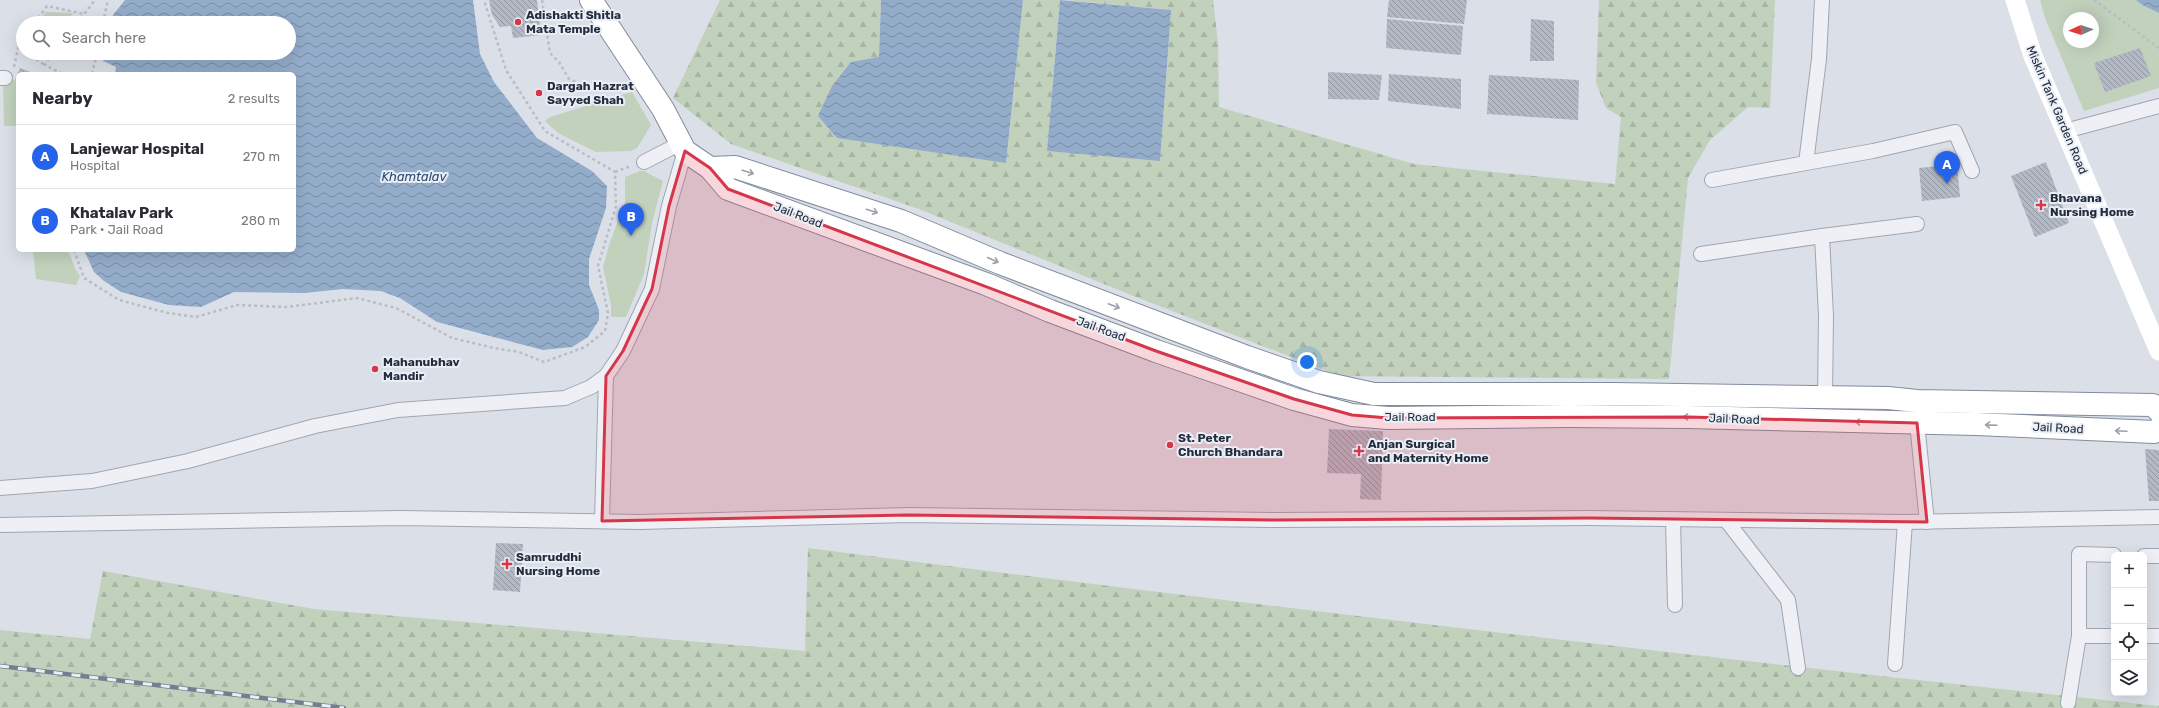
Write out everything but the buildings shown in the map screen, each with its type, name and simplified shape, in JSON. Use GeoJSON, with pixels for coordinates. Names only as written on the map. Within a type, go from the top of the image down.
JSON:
{"type":"FeatureCollection","features":[{"type":"Feature","properties":{"kind":"highway","name":"Jail Road"},"geometry":{"type":"LineString","coordinates":[[591,0],[663,109],[683,147],[710,168],[728,189],[986,284],[1050,311],[1156,350],[1294,398],[1352,415],[1388,418],[1590,416],[1917,423],[2154,432],[2159,429]]}},
{"type":"Feature","properties":{"kind":"highway","name":"Jail Road"},"geometry":{"type":"LineString","coordinates":[[710,168],[735,167],[902,221],[1000,263],[1247,357],[1319,382],[1374,394],[1614,394],[1825,397],[2153,405],[2159,411]]}},
{"type":"Feature","properties":{"kind":"main road","name":"Miskin Tank Garden Road"},"geometry":{"type":"LineString","coordinates":[[2015,0],[2033,56],[2159,351]]}},
{"type":"Feature","properties":{"kind":"street"},"geometry":{"type":"LineString","coordinates":[[1806,163],[1819,59],[1822,0]]}},
{"type":"Feature","properties":{"kind":"street"},"geometry":{"type":"LineString","coordinates":[[2065,131],[2159,106]]}},
{"type":"Feature","properties":{"kind":"street"},"geometry":{"type":"LineString","coordinates":[[1712,180],[1872,152],[1955,132],[1972,171]]}},
{"type":"Feature","properties":{"kind":"street"},"geometry":{"type":"LineString","coordinates":[[644,162],[683,147]]}},
{"type":"Feature","properties":{"kind":"street"},"geometry":{"type":"LineString","coordinates":[[0,488],[92,481],[188,461],[316,426],[398,410],[565,398],[591,387],[606,376],[623,351],[652,289],[683,147]]}},
{"type":"Feature","properties":{"kind":"street"},"geometry":{"type":"LineString","coordinates":[[1701,254],[1917,224]]}},
{"type":"Feature","properties":{"kind":"street"},"geometry":{"type":"LineString","coordinates":[[1822,236],[1826,316],[1825,397]]}},
{"type":"Feature","properties":{"kind":"street"},"geometry":{"type":"LineString","coordinates":[[602,521],[606,376]]}},
{"type":"Feature","properties":{"kind":"street"},"geometry":{"type":"LineString","coordinates":[[1917,423],[1927,522]]}},
{"type":"Feature","properties":{"kind":"street"},"geometry":{"type":"LineString","coordinates":[[0,525],[83,525],[262,519],[377,518],[602,521],[909,515],[1275,520],[1581,518],[1905,522],[2159,517]]}},
{"type":"Feature","properties":{"kind":"street"},"geometry":{"type":"LineString","coordinates":[[1673,520],[1675,605]]}},
{"type":"Feature","properties":{"kind":"street"},"geometry":{"type":"LineString","coordinates":[[1726,520],[1788,600],[1798,668]]}},
{"type":"Feature","properties":{"kind":"street"},"geometry":{"type":"LineString","coordinates":[[1895,664],[1905,522]]}},
{"type":"Feature","properties":{"kind":"street"},"geometry":{"type":"LineString","coordinates":[[2068,703],[2079,636],[2079,554],[2111,555]]}},
{"type":"Feature","properties":{"kind":"street"},"geometry":{"type":"LineString","coordinates":[[2147,556],[2159,556]]}},
{"type":"Feature","properties":{"kind":"street"},"geometry":{"type":"LineString","coordinates":[[2079,636],[2111,636]]}},
{"type":"Feature","properties":{"kind":"street"},"geometry":{"type":"LineString","coordinates":[[2147,636],[2159,636]]}},
{"type":"Feature","properties":{"kind":"path"},"geometry":{"type":"LineString","coordinates":[[39,16],[47,6],[84,14],[95,0]]}},
{"type":"Feature","properties":{"kind":"path"},"geometry":{"type":"LineString","coordinates":[[105,16],[108,0]]}},
{"type":"Feature","properties":{"kind":"path"},"geometry":{"type":"LineString","coordinates":[[75,252],[84,278],[119,300],[168,313],[196,317],[237,304],[287,307],[357,298],[396,308],[452,338],[518,352],[544,362],[585,347],[605,331],[608,313],[598,266],[616,206],[615,172],[545,131],[506,70],[484,0]]}},
{"type":"Feature","properties":{"kind":"path"},"geometry":{"type":"LineString","coordinates":[[542,0],[550,53],[559,62],[569,80],[596,91],[623,84],[645,82]]}},
{"type":"Feature","properties":{"kind":"path"},"geometry":{"type":"LineString","coordinates":[[2094,0],[2159,48]]}},
{"type":"Feature","properties":{"kind":"path"},"geometry":{"type":"LineString","coordinates":[[3,78],[14,77],[16,55]]}},
{"type":"Feature","properties":{"kind":"path"},"geometry":{"type":"LineString","coordinates":[[37,60],[59,72]]}},
{"type":"Feature","properties":{"kind":"path"},"geometry":{"type":"LineString","coordinates":[[45,65],[48,60]]}},
{"type":"Feature","properties":{"kind":"path"},"geometry":{"type":"LineString","coordinates":[[92,72],[95,60]]}},
{"type":"Feature","properties":{"kind":"highlighted area"},"geometry":{"type":"Polygon","coordinates":[[[685,151],[710,168],[728,189],[1156,351],[1294,399],[1352,415],[1388,418],[1688,417],[1917,423],[1927,522],[1589,518],[1275,520],[909,515],[602,521],[606,376],[623,351],[652,289],[669,206],[685,151]]]}},
{"type":"Feature","properties":{"kind":"green space"},"geometry":{"type":"Polygon","coordinates":[[[720,0],[881,0],[879,57],[1006,163],[1023,0],[1060,0],[1047,151],[1160,160],[1171,10],[1066,0],[1213,0],[1218,43],[1219,107],[1414,164],[1615,184],[1621,117],[1606,108],[1596,83],[1599,0],[1775,0],[1770,108],[1748,107],[1710,140],[1688,178],[1669,379],[1340,376],[1131,295],[919,209],[731,144],[673,98],[720,0]]]}},
{"type":"Feature","properties":{"kind":"green space"},"geometry":{"type":"Polygon","coordinates":[[[2040,0],[2136,0],[2142,5],[2159,13],[2159,88],[2084,111],[2045,18],[2040,0]]]}},
{"type":"Feature","properties":{"kind":"green space"},"geometry":{"type":"Polygon","coordinates":[[[46,12],[73,13],[71,16],[43,16],[46,12]]]}},
{"type":"Feature","properties":{"kind":"green space"},"geometry":{"type":"Polygon","coordinates":[[[3,81],[16,81],[16,126],[4,126],[3,81]]]}},
{"type":"Feature","properties":{"kind":"green space"},"geometry":{"type":"Polygon","coordinates":[[[632,92],[651,125],[637,148],[631,151],[596,152],[558,133],[545,121],[550,117],[632,92]]]}},
{"type":"Feature","properties":{"kind":"green space"},"geometry":{"type":"Polygon","coordinates":[[[640,171],[644,171],[663,181],[652,223],[644,274],[626,317],[611,317],[611,305],[603,267],[609,245],[625,202],[625,177],[640,171]]]}},
{"type":"Feature","properties":{"kind":"green space"},"geometry":{"type":"Polygon","coordinates":[[[33,252],[69,252],[80,276],[76,285],[36,279],[33,252]]]}},
{"type":"Feature","properties":{"kind":"green space"},"geometry":{"type":"Polygon","coordinates":[[[808,548],[1314,611],[2159,706],[2159,708],[0,708],[0,630],[90,639],[103,571],[314,609],[805,651],[808,548]]]}},
{"type":"Feature","properties":{"kind":"water","name":"Khamtalav"},"geometry":{"type":"Polygon","coordinates":[[[125,0],[473,0],[480,54],[494,82],[537,138],[592,171],[607,186],[606,208],[589,259],[589,285],[599,310],[599,320],[588,337],[572,347],[543,350],[437,322],[400,298],[381,291],[343,289],[304,293],[234,292],[201,307],[169,305],[121,292],[104,281],[94,272],[85,252],[296,252],[296,72],[115,72],[116,67],[103,61],[296,60],[296,16],[113,15],[125,0]]]}},
{"type":"Feature","properties":{"kind":"water"},"geometry":{"type":"Polygon","coordinates":[[[881,0],[1023,0],[1006,163],[837,138],[818,116],[832,86],[851,62],[879,57],[881,0]]]}},
{"type":"Feature","properties":{"kind":"water"},"geometry":{"type":"Polygon","coordinates":[[[1060,0],[1171,10],[1160,161],[1047,151],[1060,0]]]}},
{"type":"Feature","properties":{"kind":"water"},"geometry":{"type":"Polygon","coordinates":[[[2136,0],[2159,0],[2159,13],[2142,5],[2136,0]]]}},
{"type":"Feature","properties":{"kind":"railway"},"geometry":{"type":"LineString","coordinates":[[0,666],[344,708]]}},
{"type":"Feature","properties":{"kind":"place","name":"Adishakti Shitla Mata Temple"},"geometry":{"type":"Point","coordinates":[518,22]}},
{"type":"Feature","properties":{"kind":"place","name":"Dargah Hazrat Sayyed Shah"},"geometry":{"type":"Point","coordinates":[539,93]}},
{"type":"Feature","properties":{"kind":"place","name":"Lanjewar Hospital"},"geometry":{"type":"Point","coordinates":[1947,184]}},
{"type":"Feature","properties":{"kind":"place","name":"Bhavana Nursing Home"},"geometry":{"type":"Point","coordinates":[2041,205]}},
{"type":"Feature","properties":{"kind":"place","name":"Khatalav Park"},"geometry":{"type":"Point","coordinates":[631,236]}},
{"type":"Feature","properties":{"kind":"place","name":"Mahanubhav Mandir"},"geometry":{"type":"Point","coordinates":[375,369]}},
{"type":"Feature","properties":{"kind":"place","name":"St. Peter Church Bhandara"},"geometry":{"type":"Point","coordinates":[1170,445]}},
{"type":"Feature","properties":{"kind":"place","name":"Anjan Surgical and Maternity Home"},"geometry":{"type":"Point","coordinates":[1359,451]}},
{"type":"Feature","properties":{"kind":"place","name":"Samruddhi Nursing Home"},"geometry":{"type":"Point","coordinates":[507,564]}}]}
